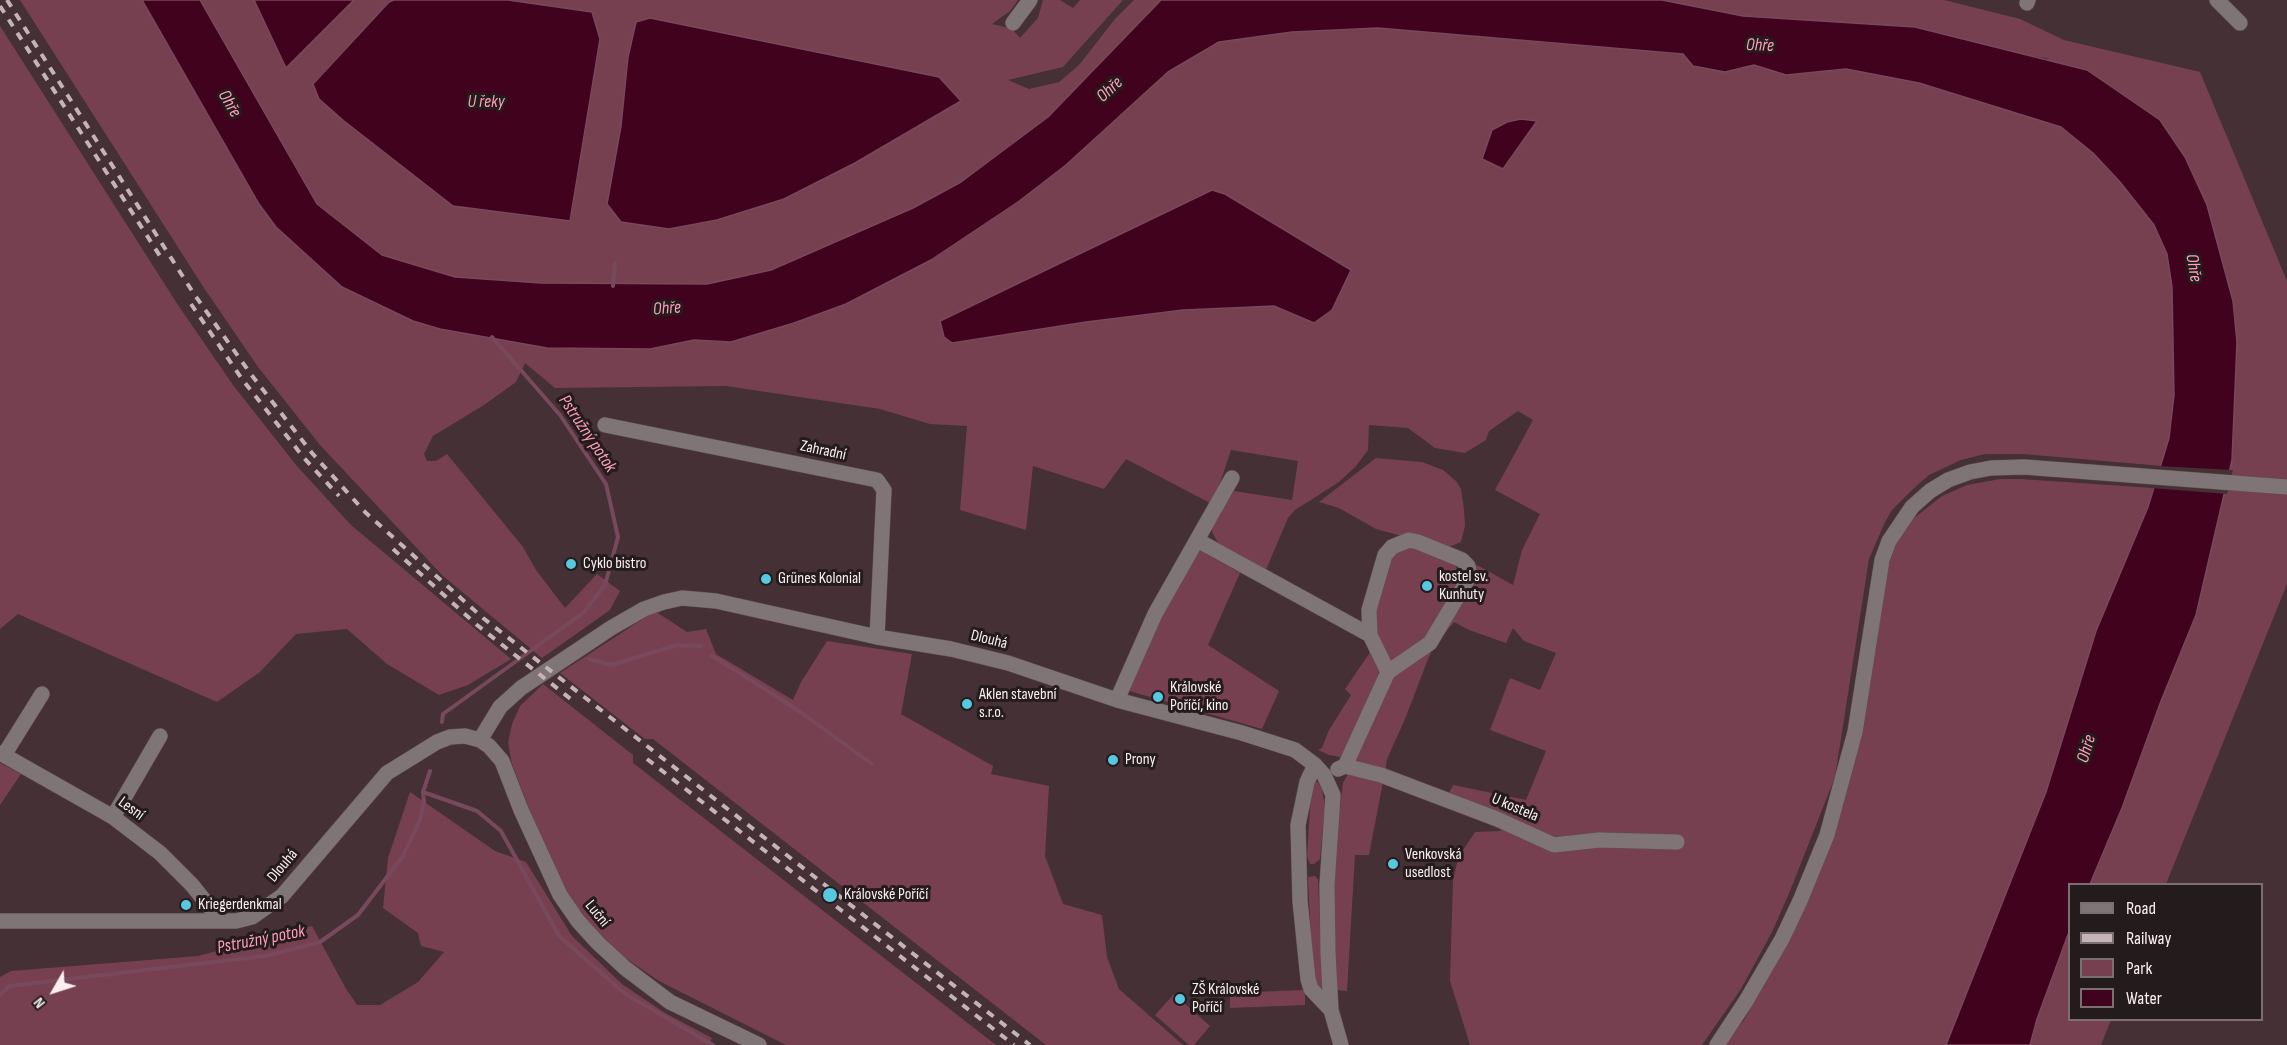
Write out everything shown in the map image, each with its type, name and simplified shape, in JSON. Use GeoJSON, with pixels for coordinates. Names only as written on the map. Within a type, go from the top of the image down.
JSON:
{"type":"FeatureCollection","features":[{"type":"Feature","properties":{"kind":"street"},"geometry":{"type":"LineString","coordinates":[[1013,23],[1030,0]]}},
{"type":"Feature","properties":{"kind":"street"},"geometry":{"type":"LineString","coordinates":[[2217,0],[2240,22]]}},
{"type":"Feature","properties":{"kind":"street","name":"Zahradní"},"geometry":{"type":"LineString","coordinates":[[605,425],[876,480],[884,490],[878,637]]}},
{"type":"Feature","properties":{"kind":"street"},"geometry":{"type":"LineString","coordinates":[[1716,1045],[1746,1001],[1776,949],[1800,902],[1827,835],[1855,732],[1882,560],[1889,541],[1912,507],[1930,491],[1948,480],[1991,468],[2024,467],[2287,487]]}},
{"type":"Feature","properties":{"kind":"street"},"geometry":{"type":"LineString","coordinates":[[1117,700],[1155,614],[1232,478]]}},
{"type":"Feature","properties":{"kind":"street"},"geometry":{"type":"LineString","coordinates":[[1197,540],[1370,635]]}},
{"type":"Feature","properties":{"kind":"street"},"geometry":{"type":"LineString","coordinates":[[1331,1010],[1311,989],[1308,979],[1300,901],[1298,825],[1307,782],[1319,770],[1345,766],[1388,672],[1430,642],[1470,576],[1468,566],[1462,560],[1409,540],[1392,547],[1385,555],[1369,610],[1370,635],[1388,672]]}},
{"type":"Feature","properties":{"kind":"street","name":"Dlouhá"},"geometry":{"type":"LineString","coordinates":[[0,921],[236,921],[252,917],[282,896],[387,773],[443,739],[465,736],[480,740],[493,716],[521,688],[574,651],[644,609],[682,598],[716,602],[878,637],[951,649],[1008,663],[1117,700],[1295,750],[1319,770]]}},
{"type":"Feature","properties":{"kind":"street"},"geometry":{"type":"LineString","coordinates":[[2,754],[42,694]]}},
{"type":"Feature","properties":{"kind":"street"},"geometry":{"type":"LineString","coordinates":[[113,817],[160,736]]}},
{"type":"Feature","properties":{"kind":"street","name":"Luční"},"geometry":{"type":"LineString","coordinates":[[480,740],[502,760],[521,810],[560,895],[578,921],[598,943],[625,968],[670,1002],[759,1045]]}},
{"type":"Feature","properties":{"kind":"street","name":"Lesní"},"geometry":{"type":"LineString","coordinates":[[2,754],[113,817],[160,853],[192,885],[221,921]]}},
{"type":"Feature","properties":{"kind":"street","name":"U kostela"},"geometry":{"type":"LineString","coordinates":[[1345,766],[1381,775],[1497,819],[1554,845],[1599,840],[1677,842]]}},
{"type":"Feature","properties":{"kind":"street"},"geometry":{"type":"LineString","coordinates":[[1319,770],[1331,787],[1334,802],[1327,885],[1331,1010],[1341,1045]]}},
{"type":"Feature","properties":{"kind":"green space"},"geometry":{"type":"Polygon","coordinates":[[[20,0],[142,0],[259,204],[276,227],[342,287],[440,329],[547,348],[650,349],[694,340],[731,342],[846,304],[931,260],[1018,202],[1075,156],[1168,72],[1219,42],[1292,32],[1378,28],[1684,54],[1693,66],[1725,72],[1754,65],[1786,75],[1846,69],[1919,83],[2061,127],[2093,153],[2120,182],[2154,225],[2168,254],[2172,287],[2174,395],[2169,438],[2162,466],[2023,454],[1985,454],[1961,460],[1929,475],[1892,510],[1869,559],[1835,777],[1772,932],[1741,989],[1702,1045],[1470,1045],[1450,981],[1453,881],[1458,858],[1475,832],[1500,831],[1514,820],[1448,795],[1453,785],[1526,800],[1546,751],[1490,730],[1510,678],[1540,690],[1556,653],[1524,641],[1513,628],[1506,643],[1469,630],[1454,622],[1433,648],[1428,659],[1387,759],[1385,774],[1353,761],[1392,674],[1427,648],[1469,583],[1477,565],[1513,585],[1522,550],[1540,514],[1495,490],[1533,420],[1518,411],[1489,431],[1486,440],[1465,453],[1435,448],[1408,428],[1369,425],[1368,450],[1356,466],[1339,482],[1295,510],[1288,518],[1265,572],[1221,548],[1212,532],[1212,525],[1234,491],[1292,500],[1298,461],[1231,450],[1217,492],[1210,503],[1126,459],[1104,489],[1033,466],[1026,530],[960,510],[967,426],[930,424],[880,409],[726,386],[555,388],[525,363],[516,382],[484,405],[433,436],[424,454],[427,461],[436,461],[447,454],[523,547],[536,570],[565,608],[597,574],[620,591],[610,610],[542,658],[443,576],[320,445],[258,367],[204,288],[20,0]],[[1212,190],[940,321],[952,343],[1086,322],[1183,310],[1274,306],[1314,323],[1350,270],[1225,194],[1212,190]]]}},
{"type":"Feature","properties":{"kind":"green space"},"geometry":{"type":"Polygon","coordinates":[[[200,0],[254,0],[286,68],[354,0],[394,0],[389,2],[313,83],[319,99],[570,221],[600,39],[591,12],[508,0],[1018,0],[1010,11],[992,24],[1012,29],[1020,38],[1038,18],[1043,0],[1060,0],[1073,8],[1080,0],[1123,0],[1063,67],[1008,80],[1029,89],[1059,82],[1079,65],[1115,19],[1134,0],[1161,0],[1048,117],[961,182],[913,208],[771,270],[707,284],[541,283],[455,277],[382,255],[317,204],[200,0]],[[636,22],[628,57],[621,126],[784,199],[855,163],[961,101],[939,77],[636,22]]]}},
{"type":"Feature","properties":{"kind":"green space"},"geometry":{"type":"Polygon","coordinates":[[[1662,0],[1944,0],[2020,19],[2064,40],[2200,72],[2287,281],[2287,584],[2166,883],[2090,883],[2122,808],[2161,701],[2196,615],[2232,460],[2237,342],[2047,58],[1743,16],[1662,0]]]}},
{"type":"Feature","properties":{"kind":"green space"},"geometry":{"type":"Polygon","coordinates":[[[0,26],[178,305],[233,385],[296,465],[351,525],[511,659],[468,685],[439,695],[387,664],[347,629],[296,634],[260,672],[217,702],[18,614],[0,629],[0,26]]]}},
{"type":"Feature","properties":{"kind":"green space"},"geometry":{"type":"Polygon","coordinates":[[[1376,458],[1422,462],[1443,470],[1456,481],[1461,489],[1464,510],[1465,526],[1461,542],[1446,548],[1376,529],[1339,508],[1319,502],[1376,458]]]}},
{"type":"Feature","properties":{"kind":"green space"},"geometry":{"type":"Polygon","coordinates":[[[2000,479],[2153,488],[2148,507],[2096,631],[2046,792],[1946,1045],[1724,1045],[1744,1020],[1787,944],[1810,892],[1884,581],[1895,546],[1909,522],[1942,496],[1967,485],[2000,479]]]}},
{"type":"Feature","properties":{"kind":"green space"},"geometry":{"type":"Polygon","coordinates":[[[1406,545],[1451,560],[1458,570],[1459,579],[1437,625],[1417,645],[1390,663],[1375,631],[1375,612],[1387,559],[1406,545]]]}},
{"type":"Feature","properties":{"kind":"green space"},"geometry":{"type":"Polygon","coordinates":[[[1199,550],[1240,573],[1208,645],[1279,691],[1262,729],[1126,690],[1161,614],[1199,550]]]}},
{"type":"Feature","properties":{"kind":"green space"},"geometry":{"type":"Polygon","coordinates":[[[655,611],[687,632],[706,629],[716,654],[793,700],[801,682],[827,641],[912,654],[901,714],[993,766],[991,774],[1049,786],[1045,856],[1063,904],[1102,915],[1107,957],[1119,989],[1183,1045],[1046,1045],[653,739],[645,739],[560,673],[655,611]]]}},
{"type":"Feature","properties":{"kind":"green space"},"geometry":{"type":"Polygon","coordinates":[[[1373,648],[1379,671],[1346,749],[1340,757],[1318,750],[1322,748],[1329,730],[1351,695],[1345,689],[1373,648]]]}},
{"type":"Feature","properties":{"kind":"green space"},"geometry":{"type":"Polygon","coordinates":[[[543,684],[633,755],[633,763],[996,1045],[786,1045],[659,981],[624,957],[591,925],[567,892],[532,816],[512,764],[508,743],[512,724],[520,706],[543,684]]]}},
{"type":"Feature","properties":{"kind":"green space"},"geometry":{"type":"Polygon","coordinates":[[[0,763],[21,774],[0,805],[0,763]]]}},
{"type":"Feature","properties":{"kind":"green space"},"geometry":{"type":"Polygon","coordinates":[[[1349,772],[1383,782],[1369,855],[1355,855],[1347,991],[1337,990],[1333,970],[1333,864],[1343,783],[1349,772]]]}},
{"type":"Feature","properties":{"kind":"green space"},"geometry":{"type":"Polygon","coordinates":[[[1315,782],[1318,782],[1322,790],[1325,806],[1320,859],[1310,864],[1307,856],[1311,794],[1315,782]]]}},
{"type":"Feature","properties":{"kind":"green space"},"geometry":{"type":"Polygon","coordinates":[[[410,792],[495,851],[526,862],[572,936],[622,984],[665,1013],[712,1038],[708,1045],[0,1045],[0,977],[11,971],[198,956],[312,926],[357,1005],[380,1005],[418,982],[444,952],[421,946],[418,933],[383,908],[388,858],[410,792]]]}},
{"type":"Feature","properties":{"kind":"green space"},"geometry":{"type":"Polygon","coordinates":[[[1315,876],[1318,879],[1322,975],[1325,993],[1317,991],[1313,973],[1308,877],[1315,876]]]}},
{"type":"Feature","properties":{"kind":"green space"},"geometry":{"type":"Polygon","coordinates":[[[2068,935],[2068,1021],[2111,1021],[2101,1045],[2030,1045],[2037,1019],[2068,935]]]}},
{"type":"Feature","properties":{"kind":"green space"},"geometry":{"type":"Polygon","coordinates":[[[1305,990],[1305,1005],[1230,1008],[1230,993],[1305,990]]]}},
{"type":"Feature","properties":{"kind":"green space"},"geometry":{"type":"Polygon","coordinates":[[[1174,994],[1210,1026],[1194,1045],[1189,1045],[1155,1015],[1174,994]]]}},
{"type":"Feature","properties":{"kind":"water","name":"Ohře"},"geometry":{"type":"Polygon","coordinates":[[[142,0],[200,0],[317,204],[382,255],[455,277],[541,283],[707,284],[771,270],[913,208],[961,182],[1048,117],[1161,0],[1662,0],[1743,16],[1915,27],[2087,70],[2160,120],[2185,157],[2207,205],[2233,301],[2237,342],[2232,460],[2196,615],[2161,701],[2122,808],[2090,883],[2068,883],[2068,935],[2037,1019],[2030,1045],[1946,1045],[2046,792],[2096,631],[2148,507],[2169,438],[2174,395],[2172,287],[2167,254],[2154,225],[2120,182],[2093,153],[2061,127],[1919,83],[1846,69],[1786,75],[1754,65],[1725,72],[1693,66],[1683,54],[1378,28],[1292,32],[1219,42],[1168,72],[1066,165],[1018,202],[931,260],[846,304],[794,323],[731,342],[694,340],[650,349],[547,348],[440,329],[413,321],[342,287],[276,227],[259,204],[142,0]]]}},
{"type":"Feature","properties":{"kind":"water"},"geometry":{"type":"Polygon","coordinates":[[[254,0],[354,0],[286,68],[254,0]]]}},
{"type":"Feature","properties":{"kind":"water","name":"U řeky"},"geometry":{"type":"Polygon","coordinates":[[[394,0],[508,0],[592,12],[600,39],[570,221],[453,206],[319,99],[313,84],[389,2],[394,0]]]}},
{"type":"Feature","properties":{"kind":"water"},"geometry":{"type":"Polygon","coordinates":[[[650,18],[939,77],[961,101],[855,163],[784,199],[717,220],[669,229],[621,222],[607,204],[621,126],[628,57],[636,22],[650,18]]]}},
{"type":"Feature","properties":{"kind":"water"},"geometry":{"type":"Polygon","coordinates":[[[1521,119],[1537,121],[1503,169],[1482,159],[1492,130],[1507,122],[1521,119]]]}},
{"type":"Feature","properties":{"kind":"water"},"geometry":{"type":"Polygon","coordinates":[[[1212,190],[1225,194],[1351,270],[1332,310],[1314,323],[1274,306],[1183,310],[1086,322],[952,343],[944,337],[940,321],[1212,190]]]}},
{"type":"Feature","properties":{"kind":"pier"},"geometry":{"type":"Polygon","coordinates":[[[2159,466],[2233,470],[2227,494],[2150,488],[2159,466]]]}},
{"type":"Feature","properties":{"kind":"waterway"},"geometry":{"type":"LineString","coordinates":[[613,286],[615,263]]}},
{"type":"Feature","properties":{"kind":"waterway","name":"Pstružný potok"},"geometry":{"type":"LineString","coordinates":[[442,722],[443,714],[583,613],[605,585],[618,537],[606,484],[560,415],[492,337]]}},
{"type":"Feature","properties":{"kind":"waterway"},"geometry":{"type":"LineString","coordinates":[[589,659],[611,665],[677,645],[701,646]]}},
{"type":"Feature","properties":{"kind":"waterway"},"geometry":{"type":"LineString","coordinates":[[711,655],[796,709],[872,764]]}},
{"type":"Feature","properties":{"kind":"waterway","name":"Pstružný potok"},"geometry":{"type":"LineString","coordinates":[[0,995],[9,986],[265,956],[320,942],[358,915],[403,856],[420,820],[424,802],[423,792],[430,771]]}},
{"type":"Feature","properties":{"kind":"waterway"},"geometry":{"type":"LineString","coordinates":[[423,792],[477,811],[501,831],[559,936],[624,993],[713,1045]]}},
{"type":"Feature","properties":{"kind":"railway"},"geometry":{"type":"LineString","coordinates":[[7,0],[194,294],[250,373],[312,453],[365,512],[483,618],[1030,1045]]}},
{"type":"Feature","properties":{"kind":"railway"},"geometry":{"type":"LineString","coordinates":[[0,6],[160,256]]}},
{"type":"Feature","properties":{"kind":"railway"},"geometry":{"type":"LineString","coordinates":[[191,304],[242,379],[304,458],[339,496]]}},
{"type":"Feature","properties":{"kind":"railway"},"geometry":{"type":"LineString","coordinates":[[393,549],[477,625],[572,700]]}},
{"type":"Feature","properties":{"kind":"railway"},"geometry":{"type":"LineString","coordinates":[[647,759],[1014,1045]]}},
{"type":"Feature","properties":{"kind":"place","name":"Cyklo bistro"},"geometry":{"type":"Point","coordinates":[571,564]}},
{"type":"Feature","properties":{"kind":"place","name":"Grünes Kolonial"},"geometry":{"type":"Point","coordinates":[766,579]}},
{"type":"Feature","properties":{"kind":"place","name":"kostel sv. Kunhuty"},"geometry":{"type":"Point","coordinates":[1427,586]}},
{"type":"Feature","properties":{"kind":"place","name":"Královské Poříčí, kino"},"geometry":{"type":"Point","coordinates":[1158,697]}},
{"type":"Feature","properties":{"kind":"place","name":"Aklen stavební s.r.o."},"geometry":{"type":"Point","coordinates":[967,704]}},
{"type":"Feature","properties":{"kind":"place","name":"Prony"},"geometry":{"type":"Point","coordinates":[1113,760]}},
{"type":"Feature","properties":{"kind":"place","name":"Venkovská usedlost"},"geometry":{"type":"Point","coordinates":[1393,864]}},
{"type":"Feature","properties":{"kind":"place","name":"Královské Poříčí"},"geometry":{"type":"Point","coordinates":[830,895]}},
{"type":"Feature","properties":{"kind":"place","name":"Kriegerdenkmal"},"geometry":{"type":"Point","coordinates":[186,905]}},
{"type":"Feature","properties":{"kind":"place","name":"ZŠ Královské Poříčí"},"geometry":{"type":"Point","coordinates":[1180,999]}}]}
